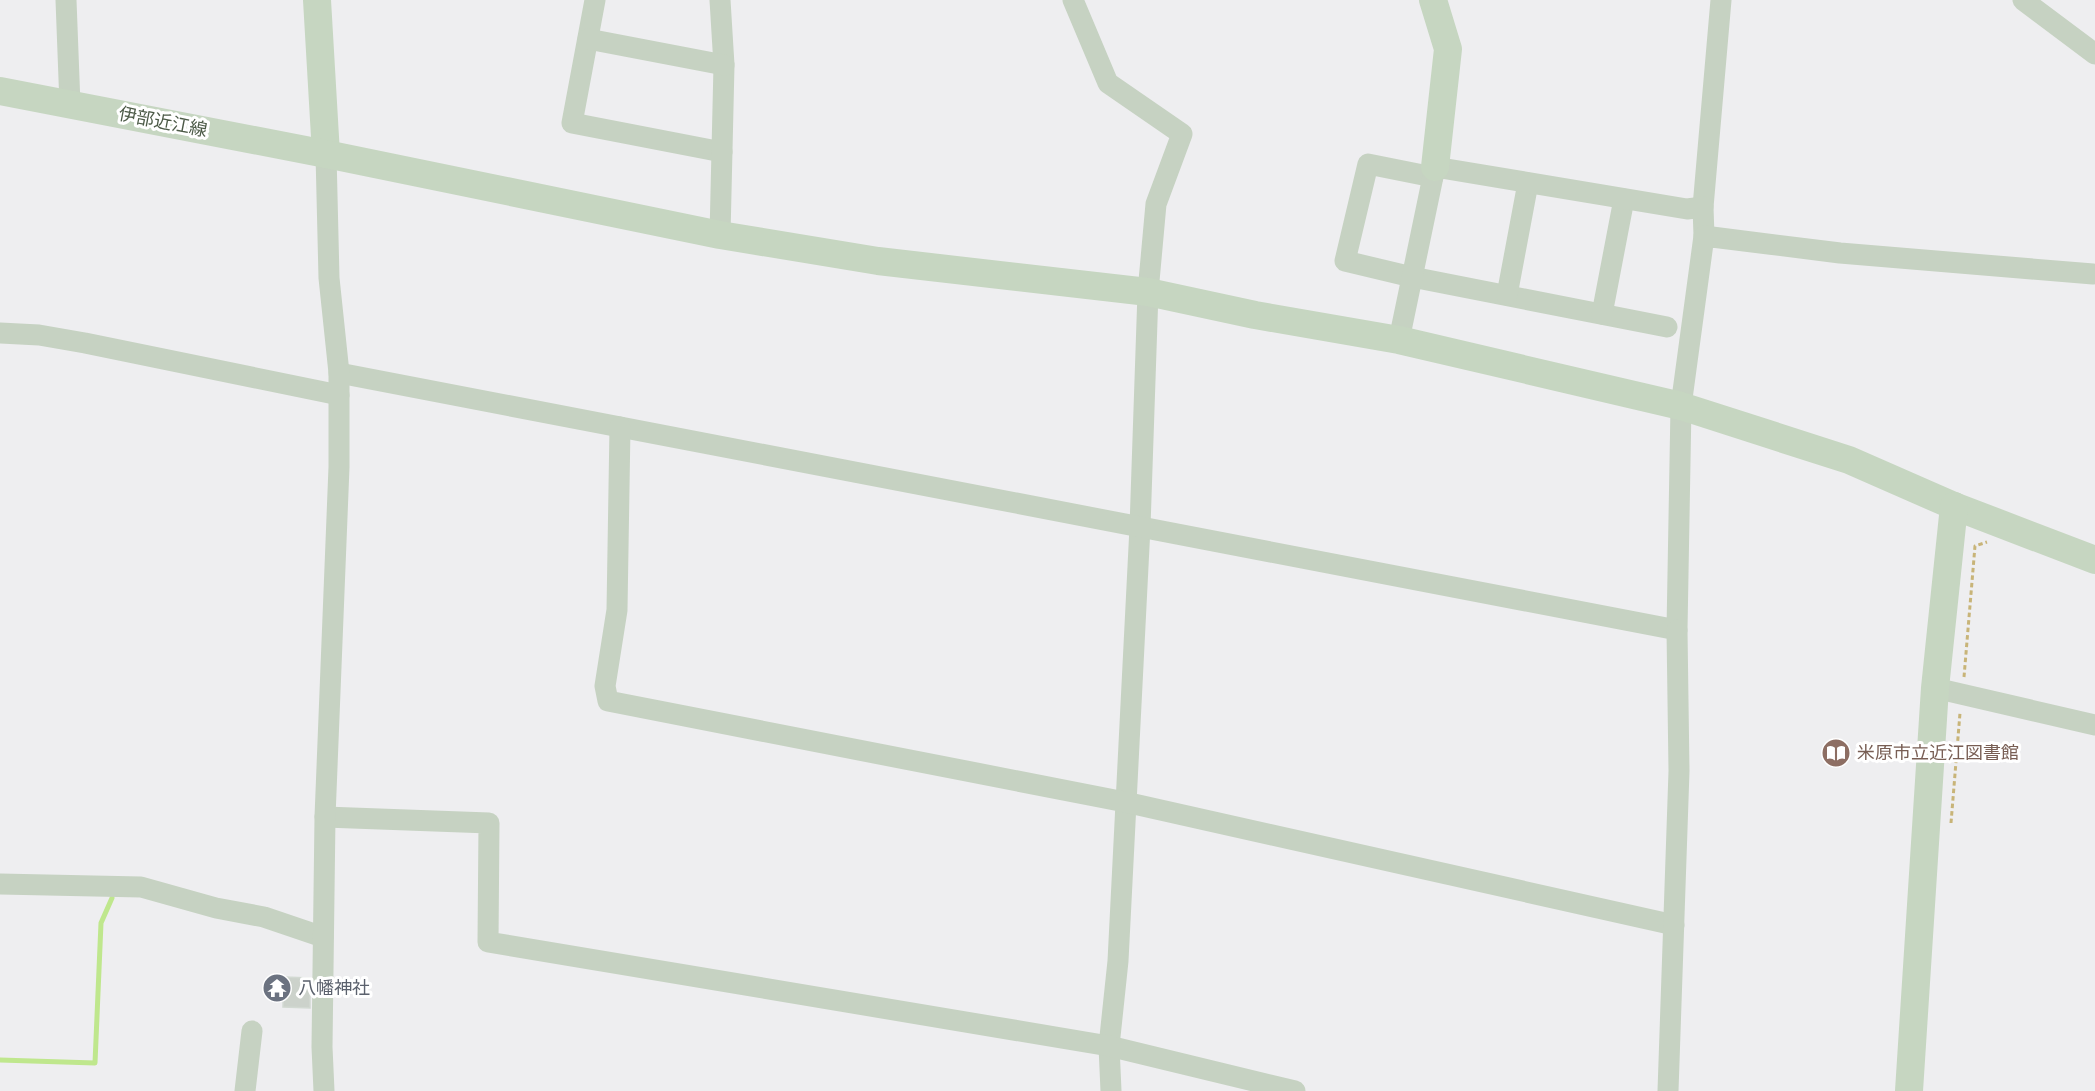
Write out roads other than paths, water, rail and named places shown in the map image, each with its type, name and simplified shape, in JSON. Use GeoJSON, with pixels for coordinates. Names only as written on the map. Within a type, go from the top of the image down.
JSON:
{"type":"FeatureCollection","features":[{"type":"Feature","properties":{"kind":"street"},"geometry":{"type":"LineString","coordinates":[[66,0],[70,105]]}},
{"type":"Feature","properties":{"kind":"street"},"geometry":{"type":"LineString","coordinates":[[317,0],[326,154],[329,278],[339,373],[339,467],[324,817],[322,1047],[324,1091]]}},
{"type":"Feature","properties":{"kind":"street"},"geometry":{"type":"LineString","coordinates":[[595,0],[572,123],[722,152]]}},
{"type":"Feature","properties":{"kind":"street"},"geometry":{"type":"LineString","coordinates":[[720,0],[724,65],[720,235]]}},
{"type":"Feature","properties":{"kind":"street"},"geometry":{"type":"LineString","coordinates":[[1073,0],[1108,83],[1182,134],[1156,204],[1148,292],[1140,526],[1119,961],[1110,1046],[1111,1091]]}},
{"type":"Feature","properties":{"kind":"street"},"geometry":{"type":"LineString","coordinates":[[1399,340],[1434,172],[1448,49],[1433,0]]}},
{"type":"Feature","properties":{"kind":"street"},"geometry":{"type":"LineString","coordinates":[[1668,1091],[1678,771],[1677,630],[1681,406],[1704,236],[1703,207],[1721,0]]}},
{"type":"Feature","properties":{"kind":"street"},"geometry":{"type":"LineString","coordinates":[[2023,0],[2095,54]]}},
{"type":"Feature","properties":{"kind":"street"},"geometry":{"type":"LineString","coordinates":[[588,39],[724,65]]}},
{"type":"Feature","properties":{"kind":"street","name":"伊部近江線"},"geometry":{"type":"LineString","coordinates":[[0,91],[326,154],[720,235],[878,261],[1148,292],[1255,315],[1399,340],[1681,406],[1849,460],[1954,506],[2095,560]]}},
{"type":"Feature","properties":{"kind":"street"},"geometry":{"type":"LineString","coordinates":[[1668,327],[1412,277],[1345,261],[1368,164],[1528,183],[1687,209],[1703,207]]}},
{"type":"Feature","properties":{"kind":"street"},"geometry":{"type":"LineString","coordinates":[[1507,295],[1528,183]]}},
{"type":"Feature","properties":{"kind":"street"},"geometry":{"type":"LineString","coordinates":[[1602,314],[1624,199]]}},
{"type":"Feature","properties":{"kind":"street"},"geometry":{"type":"LineString","coordinates":[[1704,236],[1840,253],[2094,272]]}},
{"type":"Feature","properties":{"kind":"street"},"geometry":{"type":"LineString","coordinates":[[0,333],[39,335],[85,343],[339,395]]}},
{"type":"Feature","properties":{"kind":"street"},"geometry":{"type":"LineString","coordinates":[[339,373],[1677,630]]}},
{"type":"Feature","properties":{"kind":"street"},"geometry":{"type":"LineString","coordinates":[[620,427],[617,610],[604,686],[608,701],[1125,802],[1674,925]]}},
{"type":"Feature","properties":{"kind":"street"},"geometry":{"type":"LineString","coordinates":[[1909,1091],[1935,688],[1954,506]]}},
{"type":"Feature","properties":{"kind":"street"},"geometry":{"type":"LineString","coordinates":[[1935,688],[2095,725]]}},
{"type":"Feature","properties":{"kind":"street"},"geometry":{"type":"LineString","coordinates":[[324,817],[489,823],[488,942],[1110,1046],[1295,1091]]}},
{"type":"Feature","properties":{"kind":"street"},"geometry":{"type":"LineString","coordinates":[[0,884],[141,887],[216,908],[264,917],[323,937]]}},
{"type":"Feature","properties":{"kind":"street"},"geometry":{"type":"LineString","coordinates":[[245,1091],[252,1031]]}},
{"type":"Feature","properties":{"kind":"waterway"},"geometry":{"type":"LineString","coordinates":[[0,1060],[95,1063],[101,923],[112,898]]}},
{"type":"Feature","properties":{"kind":"place","name":"米原市立近江図書館"},"geometry":{"type":"Point","coordinates":[1836,753]}},
{"type":"Feature","properties":{"kind":"place","name":"八幡神社"},"geometry":{"type":"Point","coordinates":[277,988]}}]}
